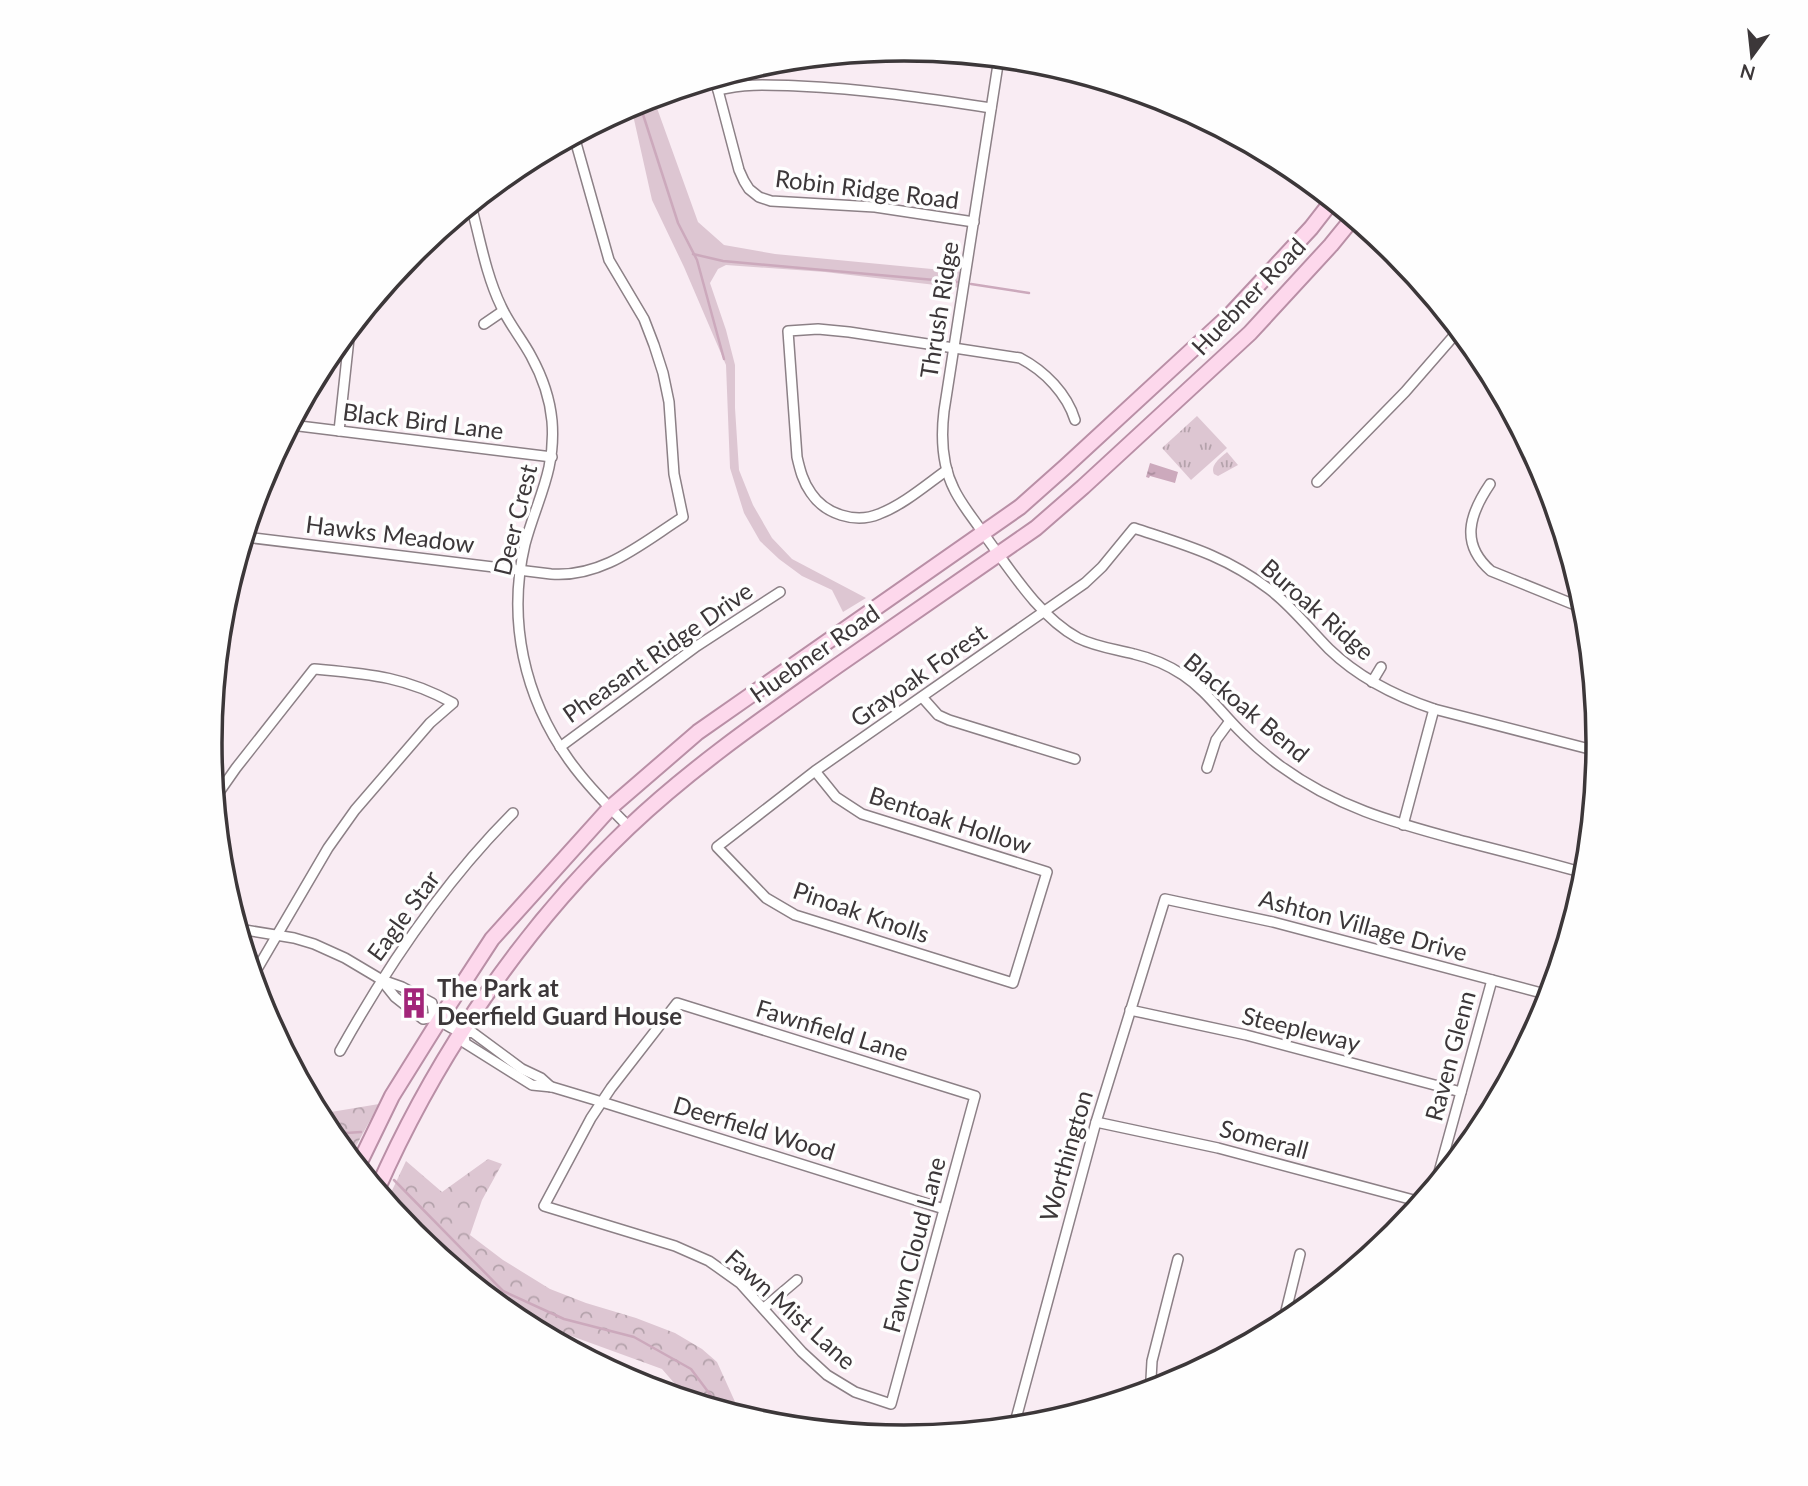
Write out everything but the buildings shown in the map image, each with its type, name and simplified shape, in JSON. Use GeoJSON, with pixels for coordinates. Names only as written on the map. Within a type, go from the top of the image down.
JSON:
{"type":"FeatureCollection","features":[{"type":"Feature","properties":{"kind":"main road","name":"Huebner Road"},"geometry":{"type":"LineString","coordinates":[[362,1157],[392,1096],[437,1018],[492,939],[610,807],[698,732],[744,698],[1020,506],[1231,314],[1326,208]]}},
{"type":"Feature","properties":{"kind":"main road","name":"Huebner Road"},"geometry":{"type":"LineString","coordinates":[[381,1181],[415,1109],[514,955],[575,882],[629,827],[715,753],[1037,528],[1250,333],[1347,225]]}},
{"type":"Feature","properties":{"kind":"main road"},"geometry":{"type":"LineString","coordinates":[[1299,240],[1318,258]]}},
{"type":"Feature","properties":{"kind":"street","name":"Thrush Ridge"},"geometry":{"type":"LineString","coordinates":[[997,68],[942,425],[947,470],[953,488],[999,554]]}},
{"type":"Feature","properties":{"kind":"street"},"geometry":{"type":"LineString","coordinates":[[718,90],[745,84],[849,88],[991,108]]}},
{"type":"Feature","properties":{"kind":"street","name":"Robin Ridge Road"},"geometry":{"type":"LineString","coordinates":[[718,90],[739,170],[749,189],[759,197],[771,201],[875,207],[974,222]]}},
{"type":"Feature","properties":{"kind":"street","name":"Hawks Meadow"},"geometry":{"type":"LineString","coordinates":[[254,538],[561,575],[592,570],[611,562],[683,517],[674,474],[670,411],[663,373],[643,319],[609,260],[577,146]]}},
{"type":"Feature","properties":{"kind":"street","name":"Deer Crest"},"geometry":{"type":"LineString","coordinates":[[474,214],[493,286],[503,311],[530,355],[544,386],[552,419],[552,457],[545,488],[528,533],[520,570],[518,612],[524,665],[542,716],[560,747],[571,763],[629,827]]}},
{"type":"Feature","properties":{"kind":"street"},"geometry":{"type":"LineString","coordinates":[[484,324],[503,311]]}},
{"type":"Feature","properties":{"kind":"street"},"geometry":{"type":"LineString","coordinates":[[947,470],[876,516],[852,518],[839,515],[818,502],[801,474],[797,457],[788,331],[834,330],[1020,358],[1043,374],[1068,400],[1075,420]]}},
{"type":"Feature","properties":{"kind":"street"},"geometry":{"type":"LineString","coordinates":[[1317,482],[1405,392],[1452,338]]}},
{"type":"Feature","properties":{"kind":"street"},"geometry":{"type":"LineString","coordinates":[[339,431],[348,349]]}},
{"type":"Feature","properties":{"kind":"street","name":"Black Bird Lane"},"geometry":{"type":"LineString","coordinates":[[301,426],[552,457]]}},
{"type":"Feature","properties":{"kind":"street"},"geometry":{"type":"LineString","coordinates":[[1490,484],[1480,499],[1470,530],[1472,544],[1480,561],[1491,571],[1571,604]]}},
{"type":"Feature","properties":{"kind":"street","name":"Grayoak Forest"},"geometry":{"type":"LineString","coordinates":[[718,847],[815,771],[1085,583],[1134,528]]}},
{"type":"Feature","properties":{"kind":"street","name":"Buroak Ridge"},"geometry":{"type":"LineString","coordinates":[[1134,528],[1191,546],[1247,573],[1292,609],[1346,664],[1372,682],[1411,702],[1586,748]]}},
{"type":"Feature","properties":{"kind":"street","name":"Blackoak Bend"},"geometry":{"type":"LineString","coordinates":[[999,554],[1063,629],[1107,648],[1152,659],[1182,674],[1208,695],[1243,734],[1277,764],[1332,798],[1403,825],[1574,870]]}},
{"type":"Feature","properties":{"kind":"street","name":"Pheasant Ridge Drive"},"geometry":{"type":"LineString","coordinates":[[560,747],[697,646],[780,592]]}},
{"type":"Feature","properties":{"kind":"street"},"geometry":{"type":"LineString","coordinates":[[1372,682],[1381,667]]}},
{"type":"Feature","properties":{"kind":"street"},"geometry":{"type":"LineString","coordinates":[[224,785],[314,669],[410,683],[453,703],[430,723],[355,810],[328,848],[259,965]]}},
{"type":"Feature","properties":{"kind":"street"},"geometry":{"type":"LineString","coordinates":[[922,697],[938,715],[949,720],[1075,760]]}},
{"type":"Feature","properties":{"kind":"street"},"geometry":{"type":"LineString","coordinates":[[1403,825],[1434,709]]}},
{"type":"Feature","properties":{"kind":"street"},"geometry":{"type":"LineString","coordinates":[[1207,768],[1216,740],[1230,720]]}},
{"type":"Feature","properties":{"kind":"street","name":"Bentoak Hollow"},"geometry":{"type":"LineString","coordinates":[[815,771],[836,797],[862,814],[1047,872],[1013,983]]}},
{"type":"Feature","properties":{"kind":"street","name":"Eagle Star"},"geometry":{"type":"LineString","coordinates":[[340,1051],[424,916],[482,844],[513,813]]}},
{"type":"Feature","properties":{"kind":"street","name":"Pinoak Knolls"},"geometry":{"type":"LineString","coordinates":[[718,847],[766,898],[795,915],[1013,983]]}},
{"type":"Feature","properties":{"kind":"street","name":"Ashton Village Drive"},"geometry":{"type":"LineString","coordinates":[[1166,899],[1273,922],[1538,992]]}},
{"type":"Feature","properties":{"kind":"street","name":"Worthington"},"geometry":{"type":"LineString","coordinates":[[1017,1415],[1096,1122],[1166,899]]}},
{"type":"Feature","properties":{"kind":"street"},"geometry":{"type":"LineString","coordinates":[[248,930],[294,938],[345,958],[382,980],[402,986],[432,1003],[437,1018],[423,1019],[395,997],[382,980]]}},
{"type":"Feature","properties":{"kind":"street","name":"Raven Glenn"},"geometry":{"type":"LineString","coordinates":[[1442,1162],[1492,980]]}},
{"type":"Feature","properties":{"kind":"street","name":"Fawnfield Lane"},"geometry":{"type":"LineString","coordinates":[[602,1102],[677,1003],[975,1096]]}},
{"type":"Feature","properties":{"kind":"street","name":"Steepleway"},"geometry":{"type":"LineString","coordinates":[[1130,1010],[1246,1035],[1461,1092]]}},
{"type":"Feature","properties":{"kind":"street","name":"Deerfield Wood"},"geometry":{"type":"LineString","coordinates":[[437,1018],[463,1033],[465,1042],[526,1083],[538,1087],[552,1087],[602,1102],[944,1209]]}},
{"type":"Feature","properties":{"kind":"street","name":"Fawn Cloud Lane"},"geometry":{"type":"LineString","coordinates":[[891,1404],[975,1096]]}},
{"type":"Feature","properties":{"kind":"street","name":"Fawn Mist Lane"},"geometry":{"type":"LineString","coordinates":[[602,1102],[544,1206],[693,1253],[725,1271],[740,1283],[802,1352],[827,1375],[855,1392],[891,1404]]}},
{"type":"Feature","properties":{"kind":"street","name":"Somerall"},"geometry":{"type":"LineString","coordinates":[[1096,1122],[1218,1148],[1411,1199]]}},
{"type":"Feature","properties":{"kind":"street"},"geometry":{"type":"LineString","coordinates":[[1287,1307],[1300,1254]]}},
{"type":"Feature","properties":{"kind":"street"},"geometry":{"type":"LineString","coordinates":[[1151,1378],[1152,1361],[1178,1259]]}},
{"type":"Feature","properties":{"kind":"street"},"geometry":{"type":"LineString","coordinates":[[764,1308],[797,1280]]}},
{"type":"Feature","properties":{"kind":"green space"},"geometry":{"type":"Polygon","coordinates":[[[657,108],[698,222],[724,245],[775,254],[963,272],[961,288],[825,272],[726,265],[718,269],[710,283],[735,365],[739,470],[753,505],[772,538],[792,559],[866,598],[843,612],[832,590],[802,576],[760,541],[744,513],[730,468],[726,365],[652,200],[634,117],[657,108]]]}},
{"type":"Feature","properties":{"kind":"green space"},"geometry":{"type":"Polygon","coordinates":[[[1197,416],[1227,448],[1191,480],[1162,448],[1197,416]]]}},
{"type":"Feature","properties":{"kind":"green space"},"geometry":{"type":"Polygon","coordinates":[[[1227,452],[1238,465],[1218,476],[1214,474],[1213,468],[1227,452]]]}},
{"type":"Feature","properties":{"kind":"green space"},"geometry":{"type":"Polygon","coordinates":[[[379,1104],[355,1147],[331,1112],[379,1104]]]}},
{"type":"Feature","properties":{"kind":"green space"},"geometry":{"type":"Polygon","coordinates":[[[488,1159],[502,1164],[482,1200],[470,1235],[503,1260],[550,1289],[675,1333],[702,1349],[717,1362],[736,1404],[677,1386],[662,1369],[563,1333],[525,1310],[454,1256],[391,1193],[406,1161],[442,1192],[488,1159]]]}},
{"type":"Feature","properties":{"kind":"water"},"geometry":{"type":"Polygon","coordinates":[[[1150,463],[1178,472],[1175,483],[1146,477],[1150,463]]]}},
{"type":"Feature","properties":{"kind":"waterway"},"geometry":{"type":"LineString","coordinates":[[643,113],[678,223],[697,260],[724,359]]}},
{"type":"Feature","properties":{"kind":"waterway"},"geometry":{"type":"LineString","coordinates":[[693,254],[723,261],[957,282]]}},
{"type":"Feature","properties":{"kind":"waterway"},"geometry":{"type":"LineString","coordinates":[[971,284],[1029,293]]}},
{"type":"Feature","properties":{"kind":"waterway"},"geometry":{"type":"LineString","coordinates":[[345,1133],[361,1132]]}},
{"type":"Feature","properties":{"kind":"waterway"},"geometry":{"type":"LineString","coordinates":[[394,1180],[503,1291],[564,1319],[634,1337],[691,1369],[712,1397]]}},
{"type":"Feature","properties":{"kind":"place","name":"The Park at Deerfield Guard House"},"geometry":{"type":"Point","coordinates":[414,1003]}}]}
